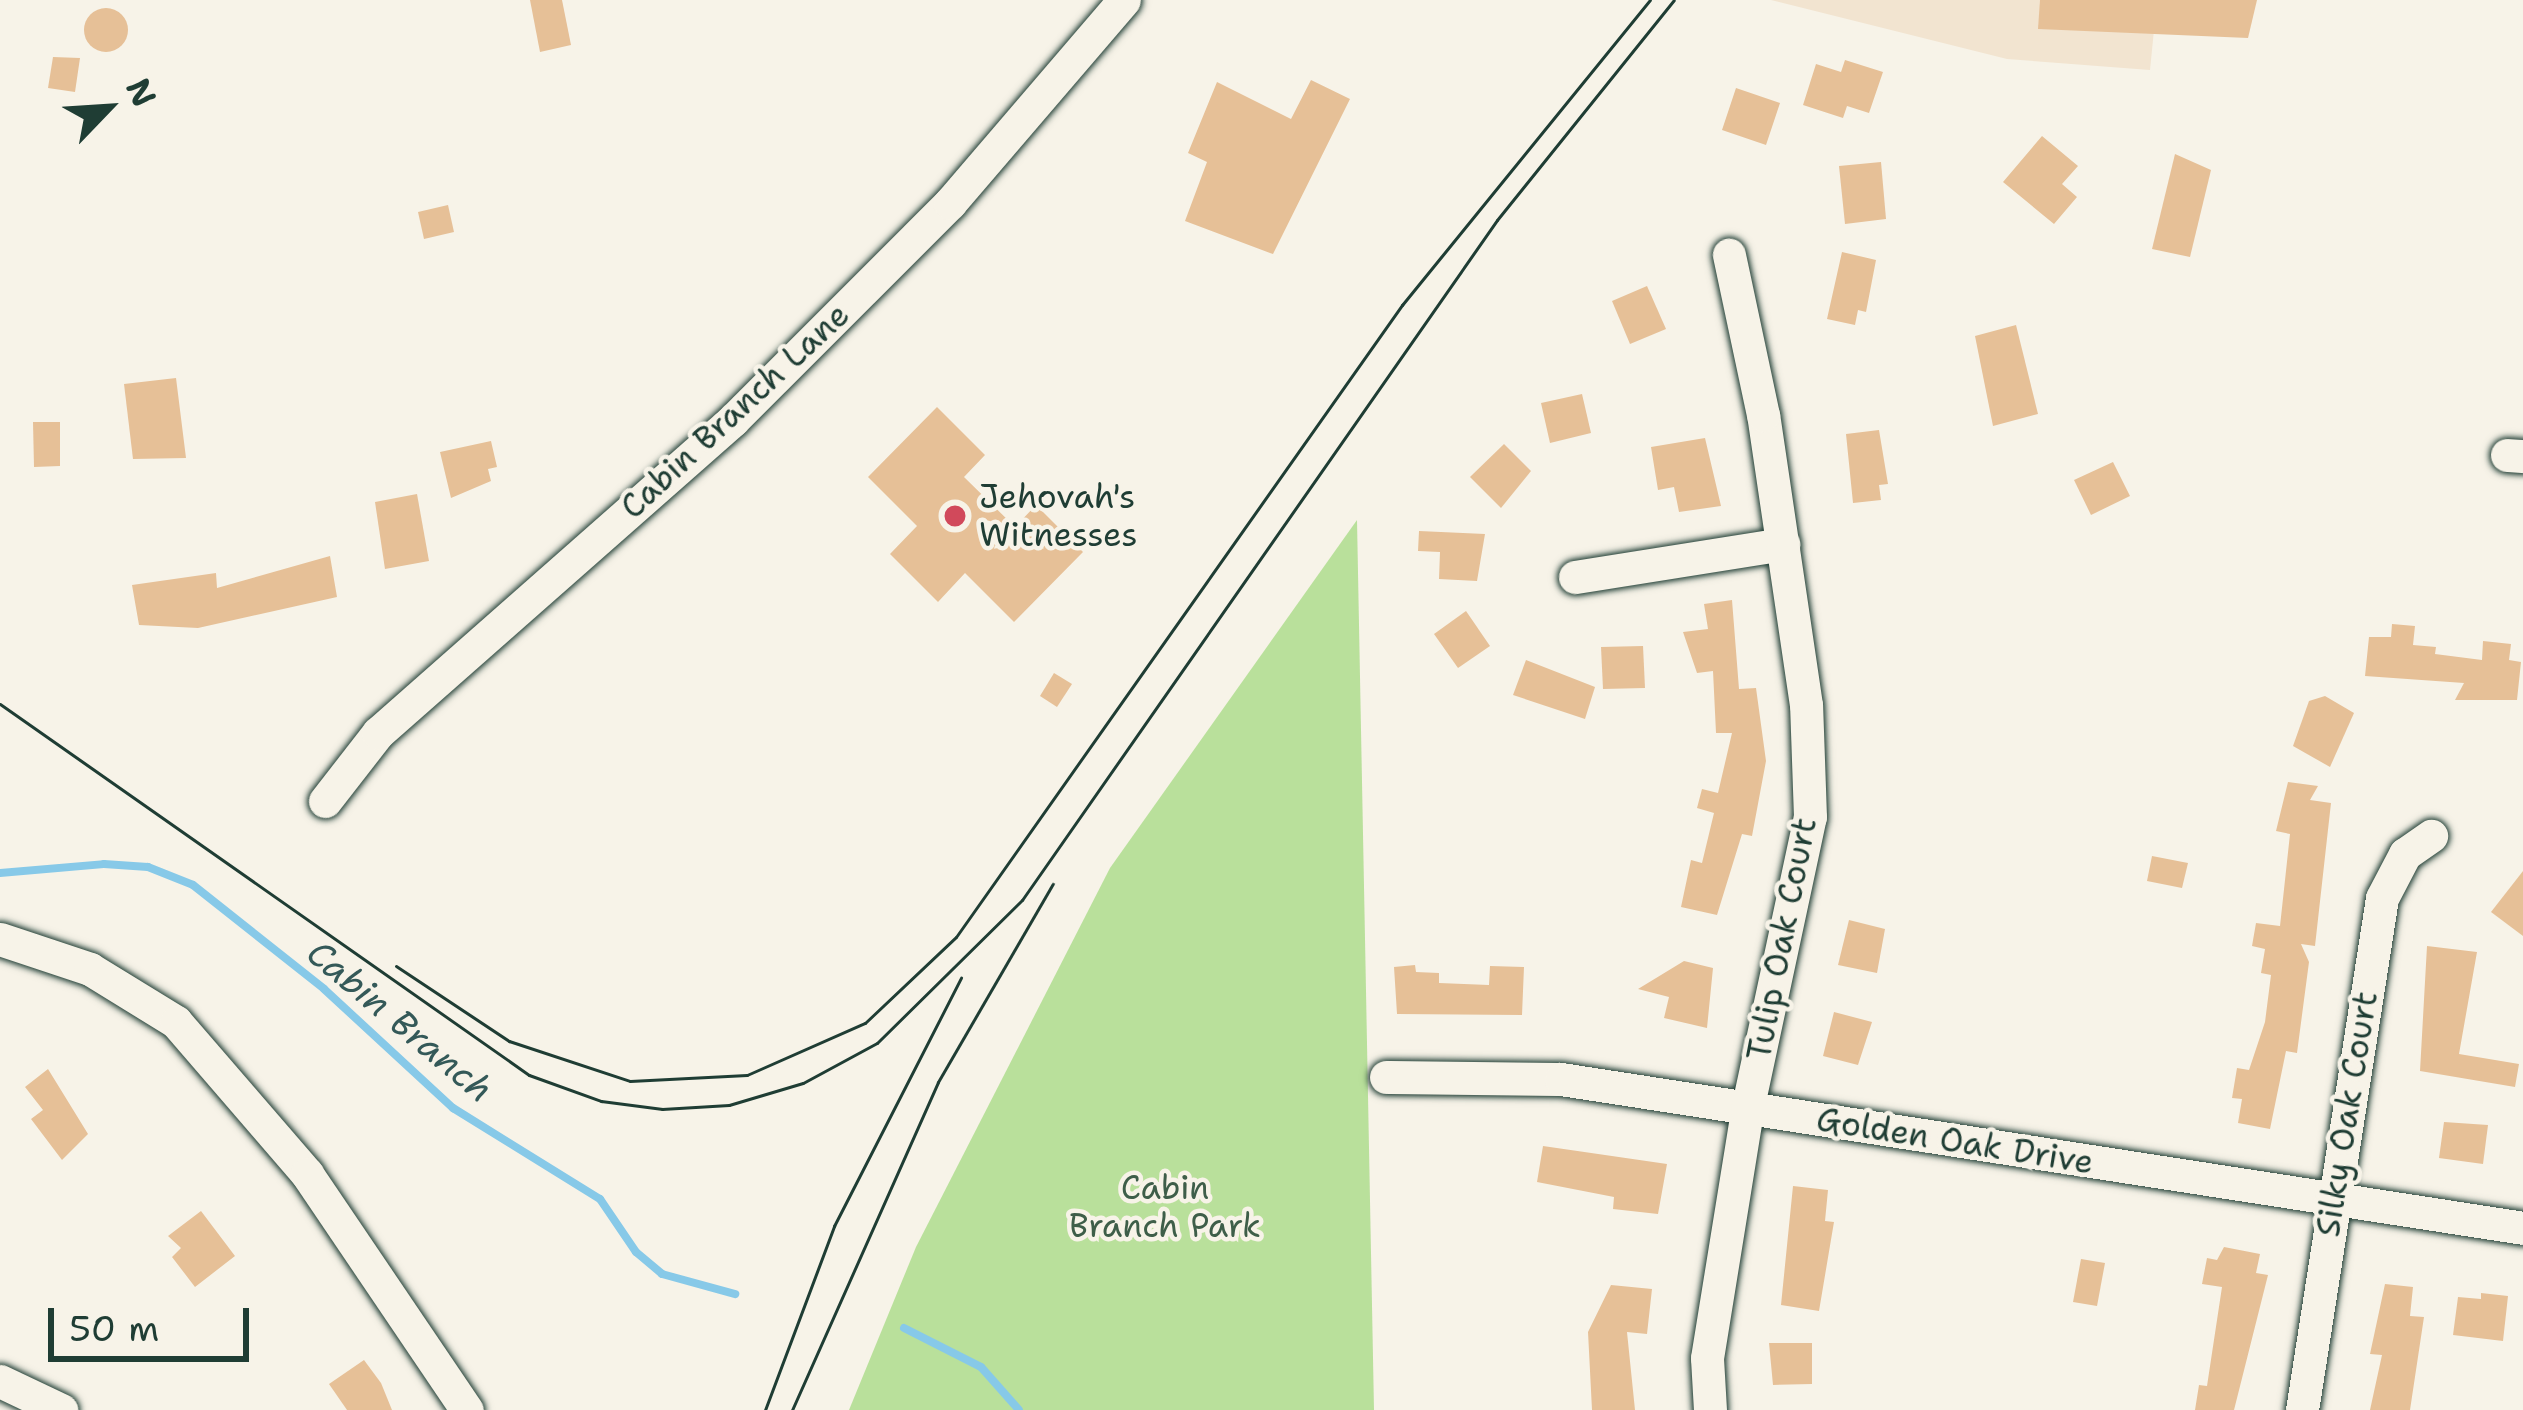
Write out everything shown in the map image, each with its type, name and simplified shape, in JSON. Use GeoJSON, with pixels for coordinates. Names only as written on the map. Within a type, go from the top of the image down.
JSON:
{"type":"FeatureCollection","features":[{"type":"Feature","properties":{"kind":"street","name":"Cabin Branch Lane"},"geometry":{"type":"LineString","coordinates":[[325,801],[378,733],[733,420],[950,203],[1124,0]]}},
{"type":"Feature","properties":{"kind":"street","name":"Tulip Oak Court"},"geometry":{"type":"LineString","coordinates":[[1711,1410],[1707,1358],[1748,1110],[1810,817],[1807,705],[1783,544],[1729,255]]}},
{"type":"Feature","properties":{"kind":"street"},"geometry":{"type":"LineString","coordinates":[[1575,577],[1783,544]]}},
{"type":"Feature","properties":{"kind":"street","name":"Silky Oak Court"},"geometry":{"type":"LineString","coordinates":[[2302,1410],[2382,898],[2405,854],[2431,836]]}},
{"type":"Feature","properties":{"kind":"street"},"geometry":{"type":"LineString","coordinates":[[0,939],[90,970],[176,1022],[308,1174],[467,1410]]}},
{"type":"Feature","properties":{"kind":"street","name":"Golden Oak Drive"},"geometry":{"type":"LineString","coordinates":[[1386,1077],[1561,1079],[2523,1228]]}},
{"type":"Feature","properties":{"kind":"street"},"geometry":{"type":"LineString","coordinates":[[0,1381],[61,1410]]}},
{"type":"Feature","properties":{"kind":"shaded area"},"geometry":{"type":"Polygon","coordinates":[[[1771,0],[2157,0],[2150,70],[2007,59],[1771,0]]]}},
{"type":"Feature","properties":{"kind":"green space","name":"Cabin Branch Park"},"geometry":{"type":"Polygon","coordinates":[[[1357,520],[1374,1410],[849,1410],[916,1247],[1110,868],[1357,520]]]}},
{"type":"Feature","properties":{"kind":"building"},"geometry":{"type":"Polygon","coordinates":[[[530,0],[562,0],[571,45],[540,52],[530,0]]]}},
{"type":"Feature","properties":{"kind":"building"},"geometry":{"type":"Polygon","coordinates":[[[2040,0],[2257,0],[2248,38],[2038,29],[2040,0]]]}},
{"type":"Feature","properties":{"kind":"building"},"geometry":{"type":"Polygon","coordinates":[[[106,8],[121,15],[128,30],[121,45],[106,52],[91,45],[84,30],[91,15],[106,8]]]}},
{"type":"Feature","properties":{"kind":"building"},"geometry":{"type":"Polygon","coordinates":[[[53,57],[80,58],[75,92],[48,88],[53,57]]]}},
{"type":"Feature","properties":{"kind":"building"},"geometry":{"type":"Polygon","coordinates":[[[1845,60],[1883,72],[1869,113],[1847,106],[1843,118],[1803,105],[1816,64],[1841,72],[1845,60]]]}},
{"type":"Feature","properties":{"kind":"building"},"geometry":{"type":"Polygon","coordinates":[[[1311,80],[1350,99],[1273,254],[1185,221],[1207,162],[1188,153],[1217,82],[1291,119],[1311,80]]]}},
{"type":"Feature","properties":{"kind":"building"},"geometry":{"type":"Polygon","coordinates":[[[1736,88],[1780,103],[1766,145],[1722,130],[1736,88]]]}},
{"type":"Feature","properties":{"kind":"building"},"geometry":{"type":"Polygon","coordinates":[[[2042,136],[2078,166],[2062,184],[2077,197],[2054,224],[2003,182],[2042,136]]]}},
{"type":"Feature","properties":{"kind":"building"},"geometry":{"type":"Polygon","coordinates":[[[2175,154],[2211,170],[2190,257],[2152,249],[2175,154]]]}},
{"type":"Feature","properties":{"kind":"building"},"geometry":{"type":"Polygon","coordinates":[[[1881,162],[1886,219],[1845,224],[1839,166],[1881,162]]]}},
{"type":"Feature","properties":{"kind":"building"},"geometry":{"type":"Polygon","coordinates":[[[448,205],[454,232],[424,239],[418,212],[448,205]]]}},
{"type":"Feature","properties":{"kind":"building"},"geometry":{"type":"Polygon","coordinates":[[[1842,252],[1876,260],[1866,312],[1858,310],[1855,325],[1827,319],[1842,252]]]}},
{"type":"Feature","properties":{"kind":"building"},"geometry":{"type":"Polygon","coordinates":[[[1647,286],[1666,329],[1630,344],[1612,301],[1647,286]]]}},
{"type":"Feature","properties":{"kind":"building"},"geometry":{"type":"Polygon","coordinates":[[[2016,325],[2038,414],[1993,426],[1975,336],[2016,325]]]}},
{"type":"Feature","properties":{"kind":"building"},"geometry":{"type":"Polygon","coordinates":[[[176,378],[186,458],[133,459],[124,384],[176,378]]]}},
{"type":"Feature","properties":{"kind":"building"},"geometry":{"type":"Polygon","coordinates":[[[1582,394],[1591,433],[1550,443],[1541,403],[1582,394]]]}},
{"type":"Feature","properties":{"kind":"building","name":"Jehovah's Witnesses"},"geometry":{"type":"Polygon","coordinates":[[[937,407],[985,455],[964,477],[1015,527],[1036,505],[1083,552],[1014,622],[965,573],[938,602],[890,554],[917,526],[868,477],[937,407]]]}},
{"type":"Feature","properties":{"kind":"building"},"geometry":{"type":"Polygon","coordinates":[[[33,422],[60,422],[60,466],[34,467],[33,422]]]}},
{"type":"Feature","properties":{"kind":"building"},"geometry":{"type":"Polygon","coordinates":[[[1879,430],[1888,484],[1879,485],[1881,500],[1853,503],[1846,434],[1879,430]]]}},
{"type":"Feature","properties":{"kind":"building"},"geometry":{"type":"Polygon","coordinates":[[[1705,438],[1721,506],[1679,512],[1674,487],[1658,490],[1651,447],[1705,438]]]}},
{"type":"Feature","properties":{"kind":"building"},"geometry":{"type":"Polygon","coordinates":[[[491,441],[497,467],[488,469],[491,481],[451,498],[440,452],[491,441]]]}},
{"type":"Feature","properties":{"kind":"building"},"geometry":{"type":"Polygon","coordinates":[[[1504,444],[1531,471],[1501,508],[1470,477],[1504,444]]]}},
{"type":"Feature","properties":{"kind":"building"},"geometry":{"type":"Polygon","coordinates":[[[2113,462],[2130,496],[2091,515],[2074,480],[2113,462]]]}},
{"type":"Feature","properties":{"kind":"building"},"geometry":{"type":"Polygon","coordinates":[[[417,494],[429,561],[385,569],[375,502],[417,494]]]}},
{"type":"Feature","properties":{"kind":"building"},"geometry":{"type":"Polygon","coordinates":[[[1419,531],[1485,534],[1477,581],[1439,579],[1440,552],[1418,551],[1419,531]]]}},
{"type":"Feature","properties":{"kind":"building"},"geometry":{"type":"Polygon","coordinates":[[[330,556],[337,597],[198,628],[139,625],[132,585],[216,573],[217,588],[330,556]]]}},
{"type":"Feature","properties":{"kind":"building"},"geometry":{"type":"Polygon","coordinates":[[[1732,600],[1739,689],[1756,688],[1766,761],[1752,836],[1742,834],[1717,915],[1681,907],[1691,860],[1702,863],[1714,813],[1697,808],[1702,789],[1718,793],[1732,733],[1716,733],[1713,671],[1697,673],[1683,632],[1708,629],[1704,604],[1732,600]]]}},
{"type":"Feature","properties":{"kind":"building"},"geometry":{"type":"Polygon","coordinates":[[[1466,611],[1490,646],[1458,668],[1434,634],[1466,611]]]}},
{"type":"Feature","properties":{"kind":"building"},"geometry":{"type":"Polygon","coordinates":[[[2392,624],[2415,626],[2413,645],[2436,647],[2435,654],[2482,660],[2483,641],[2511,644],[2509,660],[2521,662],[2517,700],[2455,700],[2464,683],[2365,676],[2369,637],[2391,637],[2392,624]]]}},
{"type":"Feature","properties":{"kind":"building"},"geometry":{"type":"Polygon","coordinates":[[[1643,646],[1645,688],[1603,689],[1601,647],[1643,646]]]}},
{"type":"Feature","properties":{"kind":"building"},"geometry":{"type":"Polygon","coordinates":[[[1526,660],[1595,687],[1585,719],[1513,695],[1526,660]]]}},
{"type":"Feature","properties":{"kind":"building"},"geometry":{"type":"Polygon","coordinates":[[[1054,673],[1072,684],[1057,707],[1040,696],[1054,673]]]}},
{"type":"Feature","properties":{"kind":"building"},"geometry":{"type":"Polygon","coordinates":[[[2325,696],[2354,713],[2330,767],[2293,746],[2309,701],[2325,696]]]}},
{"type":"Feature","properties":{"kind":"building"},"geometry":{"type":"Polygon","coordinates":[[[2288,782],[2318,786],[2310,800],[2331,803],[2315,946],[2301,944],[2309,962],[2297,1053],[2286,1051],[2270,1129],[2238,1123],[2242,1099],[2232,1098],[2237,1068],[2249,1070],[2265,1022],[2271,975],[2261,973],[2265,949],[2252,946],[2256,923],[2280,926],[2290,834],[2276,831],[2288,782]]]}},
{"type":"Feature","properties":{"kind":"building"},"geometry":{"type":"Polygon","coordinates":[[[2152,856],[2188,863],[2182,888],[2147,881],[2152,856]]]}},
{"type":"Feature","properties":{"kind":"building"},"geometry":{"type":"Polygon","coordinates":[[[2523,871],[2523,936],[2491,912],[2523,871]]]}},
{"type":"Feature","properties":{"kind":"building"},"geometry":{"type":"Polygon","coordinates":[[[1849,920],[1885,929],[1877,973],[1838,965],[1849,920]]]}},
{"type":"Feature","properties":{"kind":"building"},"geometry":{"type":"Polygon","coordinates":[[[2427,946],[2477,952],[2459,1054],[2519,1064],[2515,1087],[2420,1071],[2427,946]]]}},
{"type":"Feature","properties":{"kind":"building"},"geometry":{"type":"Polygon","coordinates":[[[1684,961],[1713,968],[1707,1028],[1664,1018],[1669,997],[1638,989],[1684,961]]]}},
{"type":"Feature","properties":{"kind":"building"},"geometry":{"type":"Polygon","coordinates":[[[1415,965],[1416,972],[1439,973],[1439,983],[1489,985],[1490,966],[1524,967],[1522,1015],[1397,1014],[1394,967],[1415,965]]]}},
{"type":"Feature","properties":{"kind":"building"},"geometry":{"type":"Polygon","coordinates":[[[1834,1012],[1872,1022],[1858,1065],[1823,1056],[1834,1012]]]}},
{"type":"Feature","properties":{"kind":"building"},"geometry":{"type":"Polygon","coordinates":[[[48,1069],[88,1134],[62,1160],[31,1119],[43,1110],[25,1087],[48,1069]]]}},
{"type":"Feature","properties":{"kind":"building"},"geometry":{"type":"Polygon","coordinates":[[[2444,1122],[2488,1125],[2483,1164],[2439,1158],[2444,1122]]]}},
{"type":"Feature","properties":{"kind":"building"},"geometry":{"type":"Polygon","coordinates":[[[1543,1146],[1667,1164],[1658,1214],[1613,1209],[1614,1197],[1537,1182],[1543,1146]]]}},
{"type":"Feature","properties":{"kind":"building"},"geometry":{"type":"Polygon","coordinates":[[[1793,1186],[1828,1190],[1825,1221],[1834,1222],[1819,1311],[1781,1305],[1793,1186]]]}},
{"type":"Feature","properties":{"kind":"building"},"geometry":{"type":"Polygon","coordinates":[[[201,1211],[235,1256],[195,1287],[172,1257],[181,1248],[168,1236],[201,1211]]]}},
{"type":"Feature","properties":{"kind":"building"},"geometry":{"type":"Polygon","coordinates":[[[2224,1247],[2260,1254],[2256,1273],[2268,1275],[2234,1410],[2195,1410],[2199,1385],[2207,1386],[2222,1287],[2202,1284],[2207,1258],[2217,1260],[2224,1247]]]}},
{"type":"Feature","properties":{"kind":"building"},"geometry":{"type":"Polygon","coordinates":[[[2081,1259],[2105,1263],[2097,1306],[2073,1302],[2081,1259]]]}},
{"type":"Feature","properties":{"kind":"building"},"geometry":{"type":"Polygon","coordinates":[[[2385,1284],[2413,1287],[2410,1316],[2424,1317],[2410,1410],[2370,1410],[2382,1355],[2370,1354],[2385,1284]]]}},
{"type":"Feature","properties":{"kind":"building"},"geometry":{"type":"Polygon","coordinates":[[[1611,1285],[1652,1289],[1647,1334],[1627,1332],[1635,1410],[1592,1410],[1588,1332],[1611,1285]]]}},
{"type":"Feature","properties":{"kind":"building"},"geometry":{"type":"Polygon","coordinates":[[[2481,1293],[2508,1296],[2503,1341],[2453,1335],[2458,1297],[2481,1299],[2481,1293]]]}},
{"type":"Feature","properties":{"kind":"building"},"geometry":{"type":"Polygon","coordinates":[[[1769,1343],[1812,1343],[1812,1384],[1773,1385],[1769,1343]]]}},
{"type":"Feature","properties":{"kind":"building"},"geometry":{"type":"Polygon","coordinates":[[[364,1360],[392,1410],[347,1410],[329,1384],[364,1360]]]}},
{"type":"Feature","properties":{"kind":"waterway","name":"Cabin Branch"},"geometry":{"type":"LineString","coordinates":[[0,873],[104,864],[148,867],[193,885],[324,989],[453,1108],[600,1199],[636,1252],[662,1274],[735,1294]]}},
{"type":"Feature","properties":{"kind":"waterway","name":"Cabin Branch"},"geometry":{"type":"LineString","coordinates":[[904,1328],[981,1367],[1019,1410]]}},
{"type":"Feature","properties":{"kind":"tram line"},"geometry":{"type":"LineString","coordinates":[[396,966],[509,1041],[630,1081],[747,1075],[865,1023],[956,937],[1402,305],[1650,0]]}},
{"type":"Feature","properties":{"kind":"tram line"},"geometry":{"type":"LineString","coordinates":[[0,704],[529,1075],[601,1101],[662,1109],[729,1105],[803,1083],[877,1043],[1022,900],[1497,220],[1674,0]]}},
{"type":"Feature","properties":{"kind":"tram line"},"geometry":{"type":"LineString","coordinates":[[792,1410],[938,1082],[1053,884]]}},
{"type":"Feature","properties":{"kind":"tram line"},"geometry":{"type":"LineString","coordinates":[[765,1410],[834,1226],[961,978]]}},
{"type":"Feature","properties":{"kind":"place","name":"Jehovah's Witnesses"},"geometry":{"type":"Point","coordinates":[955,516]}}]}
